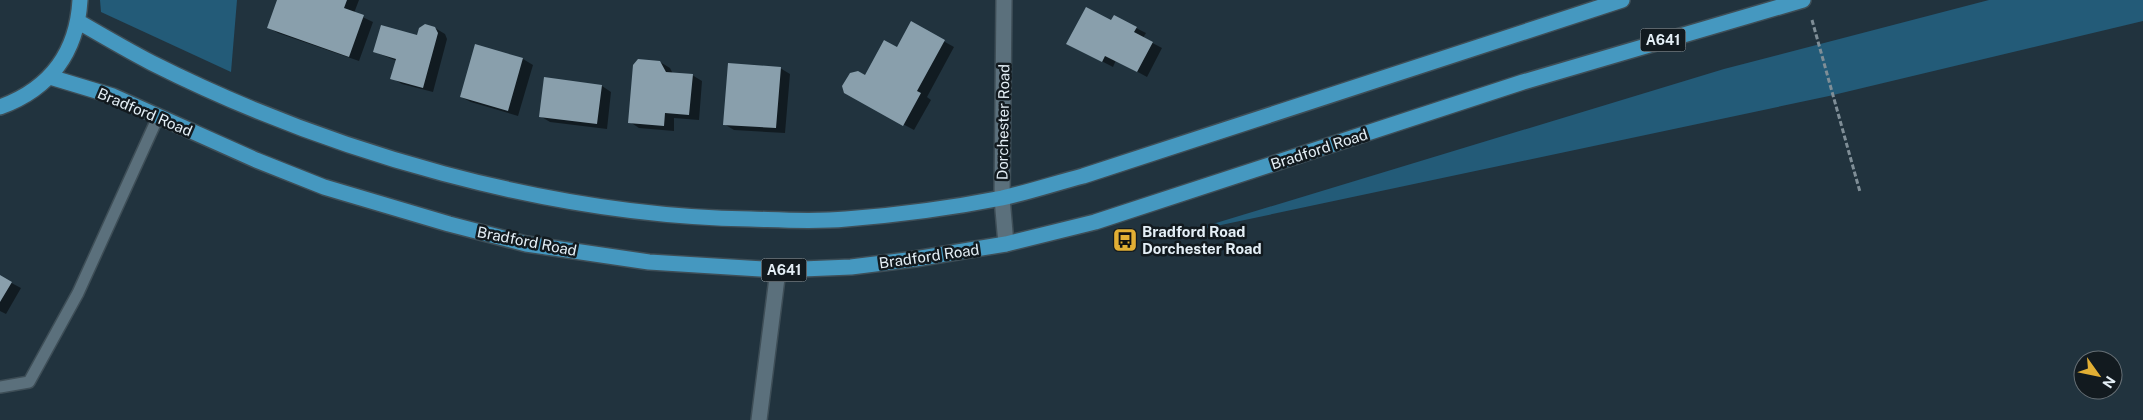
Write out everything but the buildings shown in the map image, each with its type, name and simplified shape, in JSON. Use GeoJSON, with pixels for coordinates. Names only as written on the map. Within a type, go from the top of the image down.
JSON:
{"type":"FeatureCollection","features":[{"type":"Feature","properties":{"kind":"main road"},"geometry":{"type":"LineString","coordinates":[[0,107],[21,99],[50,77],[68,51],[79,22],[80,0]]}},
{"type":"Feature","properties":{"kind":"main road"},"geometry":{"type":"LineString","coordinates":[[79,22],[152,62],[274,116],[406,162],[552,198],[659,215],[787,220],[844,220],[1002,198],[1083,176],[1622,0]]}},
{"type":"Feature","properties":{"kind":"main road","name":"Bradford Road"},"geometry":{"type":"LineString","coordinates":[[50,77],[113,96],[256,160],[388,208],[516,241],[649,262],[778,270],[851,266],[1006,244],[1095,222],[1524,82],[1803,0]]}},
{"type":"Feature","properties":{"kind":"street","name":"Dorchester Road"},"geometry":{"type":"LineString","coordinates":[[1004,0],[1002,198],[1006,244]]}},
{"type":"Feature","properties":{"kind":"street"},"geometry":{"type":"LineString","coordinates":[[759,420],[778,270]]}},
{"type":"Feature","properties":{"kind":"lane"},"geometry":{"type":"LineString","coordinates":[[0,386],[29,382],[78,294],[158,117]]}},
{"type":"Feature","properties":{"kind":"path"},"geometry":{"type":"LineString","coordinates":[[1812,19],[1860,192]]}},
{"type":"Feature","properties":{"kind":"shaded area"},"geometry":{"type":"Polygon","coordinates":[[[100,0],[237,0],[231,72],[101,12],[100,0]]]}},
{"type":"Feature","properties":{"kind":"shaded area"},"geometry":{"type":"Polygon","coordinates":[[[1989,0],[2143,0],[2143,21],[1829,96],[1183,233],[1724,69],[1989,0]]]}},
{"type":"Feature","properties":{"kind":"place","name":"Bradford Road Dorchester Road"},"geometry":{"type":"Point","coordinates":[1125,240]}}]}
